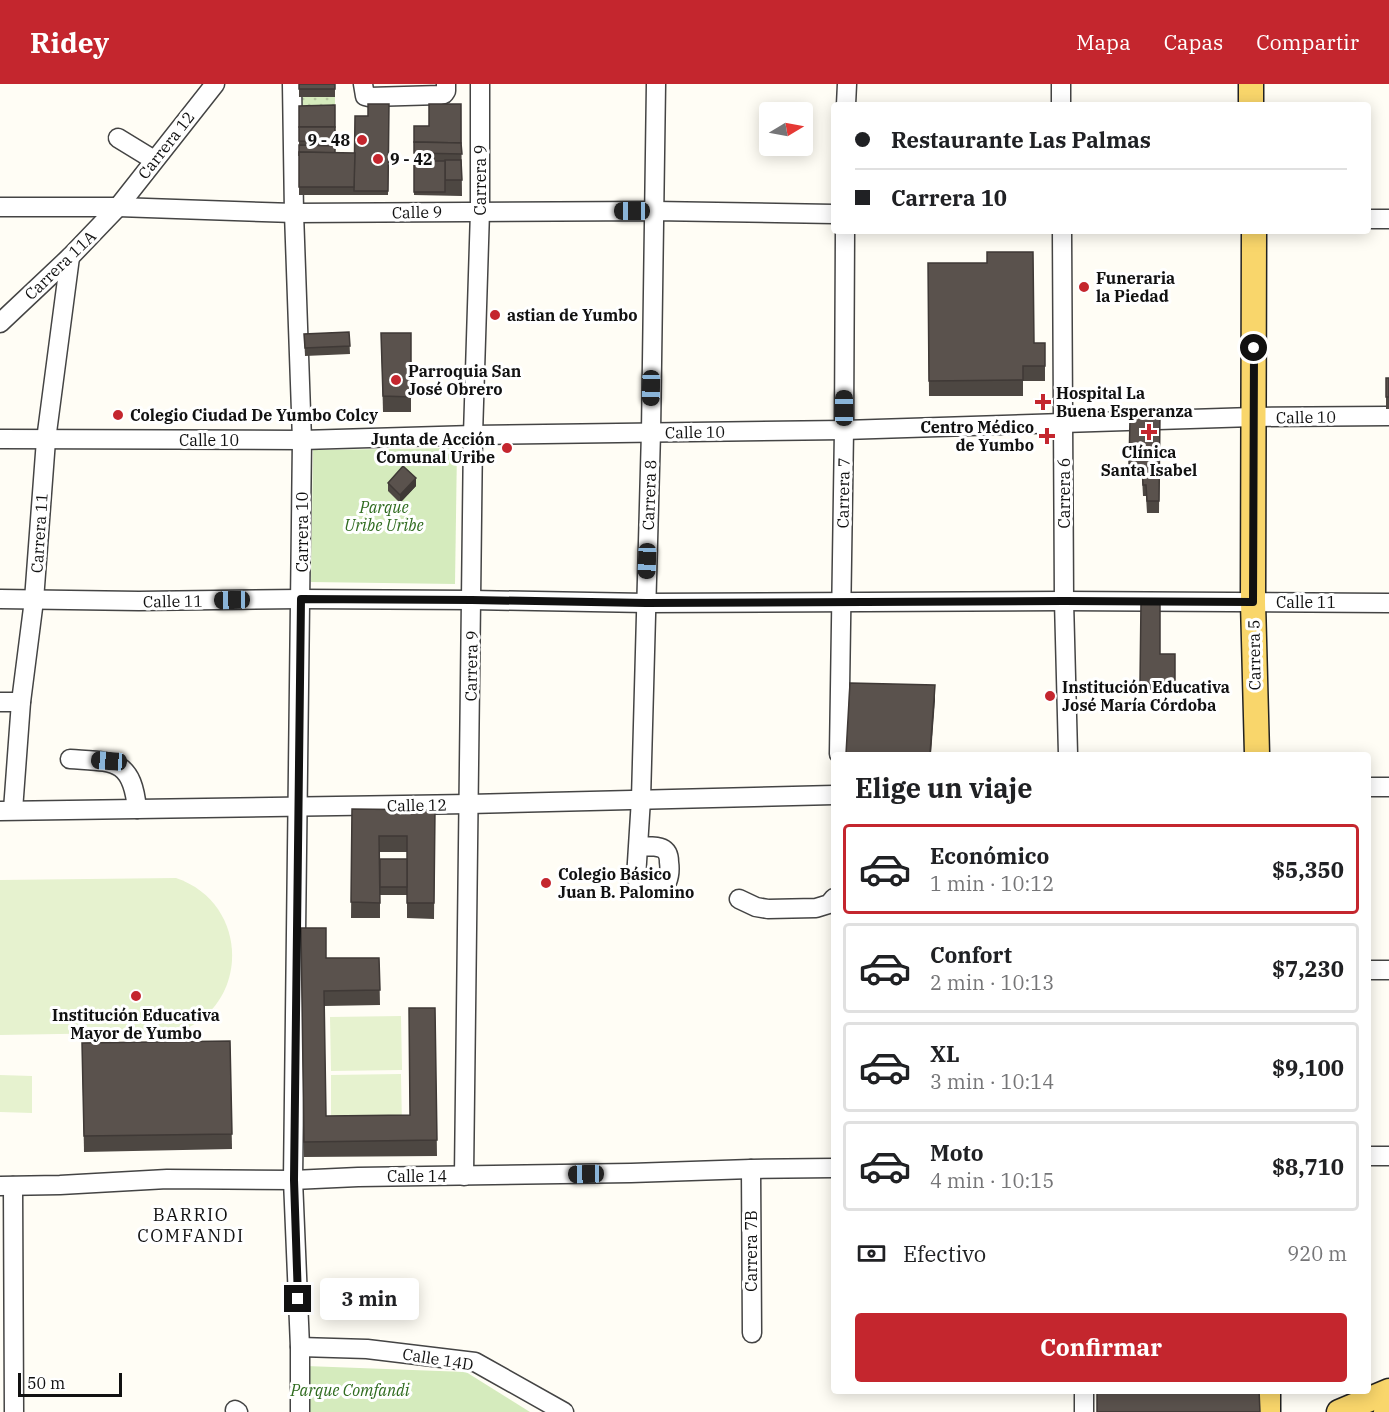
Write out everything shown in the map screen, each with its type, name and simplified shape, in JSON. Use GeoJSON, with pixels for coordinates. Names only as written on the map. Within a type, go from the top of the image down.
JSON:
{"type":"FeatureCollection","features":[{"type":"Feature","properties":{"kind":"main road"},"geometry":{"type":"LineString","coordinates":[[1251,84],[1251,102]]}},
{"type":"Feature","properties":{"kind":"main road","name":"Carrera 5"},"geometry":{"type":"LineString","coordinates":[[1254,234],[1253,602],[1257,752]]}},
{"type":"Feature","properties":{"kind":"main road"},"geometry":{"type":"LineString","coordinates":[[1339,1412],[1389,1391]]}},
{"type":"Feature","properties":{"kind":"main road"},"geometry":{"type":"LineString","coordinates":[[1268,1394],[1268,1412]]}},
{"type":"Feature","properties":{"kind":"street","name":"Carrera 12"},"geometry":{"type":"LineString","coordinates":[[118,207],[215,84]]}},
{"type":"Feature","properties":{"kind":"street","name":"Carrera 10"},"geometry":{"type":"LineString","coordinates":[[292,84],[302,440],[294,1180],[300,1412]]}},
{"type":"Feature","properties":{"kind":"street"},"geometry":{"type":"LineString","coordinates":[[363,84],[365,96],[369,97],[440,95],[446,91],[446,84]]}},
{"type":"Feature","properties":{"kind":"street","name":"Carrera 9"},"geometry":{"type":"LineString","coordinates":[[464,1176],[473,435],[480,211],[480,84]]}},
{"type":"Feature","properties":{"kind":"street","name":"Carrera 8"},"geometry":{"type":"LineString","coordinates":[[638,846],[651,432],[656,84]]}},
{"type":"Feature","properties":{"kind":"street"},"geometry":{"type":"LineString","coordinates":[[846,102],[847,84]]}},
{"type":"Feature","properties":{"kind":"street"},"geometry":{"type":"LineString","coordinates":[[1061,84],[1062,102]]}},
{"type":"Feature","properties":{"kind":"street"},"geometry":{"type":"LineString","coordinates":[[118,138],[154,160]]}},
{"type":"Feature","properties":{"kind":"street","name":"Calle 9"},"geometry":{"type":"LineString","coordinates":[[0,207],[118,207],[294,213],[654,211],[831,214]]}},
{"type":"Feature","properties":{"kind":"street","name":"Carrera 11A"},"geometry":{"type":"LineString","coordinates":[[0,323],[70,257],[118,207]]}},
{"type":"Feature","properties":{"kind":"street"},"geometry":{"type":"LineString","coordinates":[[1371,219],[1389,219]]}},
{"type":"Feature","properties":{"kind":"street","name":"Carrera 7"},"geometry":{"type":"LineString","coordinates":[[839,752],[844,430],[844,234]]}},
{"type":"Feature","properties":{"kind":"street","name":"Carrera 6"},"geometry":{"type":"LineString","coordinates":[[1062,234],[1064,601],[1068,752]]}},
{"type":"Feature","properties":{"kind":"street","name":"Carrera 11"},"geometry":{"type":"LineString","coordinates":[[6,811],[8,765],[21,702],[34,600],[46,440],[70,257]]}},
{"type":"Feature","properties":{"kind":"street","name":"Calle 10"},"geometry":{"type":"LineString","coordinates":[[0,439],[302,440],[473,435],[844,430],[1253,417],[1389,416]]}},
{"type":"Feature","properties":{"kind":"street","name":"Calle 11"},"geometry":{"type":"LineString","coordinates":[[0,599],[472,600],[646,603],[1064,601],[1389,603]]}},
{"type":"Feature","properties":{"kind":"street"},"geometry":{"type":"LineString","coordinates":[[0,702],[21,702]]}},
{"type":"Feature","properties":{"kind":"street"},"geometry":{"type":"LineString","coordinates":[[70,759],[109,761],[123,768],[132,782],[137,809]]}},
{"type":"Feature","properties":{"kind":"street"},"geometry":{"type":"LineString","coordinates":[[1371,787],[1389,787]]}},
{"type":"Feature","properties":{"kind":"street","name":"Calle 12"},"geometry":{"type":"LineString","coordinates":[[6,811],[469,804],[831,795]]}},
{"type":"Feature","properties":{"kind":"street"},"geometry":{"type":"LineString","coordinates":[[739,899],[756,907],[768,909],[816,908],[831,902]]}},
{"type":"Feature","properties":{"kind":"street"},"geometry":{"type":"LineString","coordinates":[[1371,970],[1389,970]]}},
{"type":"Feature","properties":{"kind":"street"},"geometry":{"type":"LineString","coordinates":[[1371,1156],[1389,1156]]}},
{"type":"Feature","properties":{"kind":"street","name":"Calle 14"},"geometry":{"type":"LineString","coordinates":[[7,1186],[167,1179],[294,1180],[831,1168]]}},
{"type":"Feature","properties":{"kind":"street","name":"Carrera 7B"},"geometry":{"type":"LineString","coordinates":[[751,1169],[752,1333]]}},
{"type":"Feature","properties":{"kind":"street"},"geometry":{"type":"LineString","coordinates":[[7,1186],[7,1392],[14,1412]]}},
{"type":"Feature","properties":{"kind":"street","name":"Calle 14D"},"geometry":{"type":"LineString","coordinates":[[300,1347],[367,1348],[475,1362],[564,1412]]}},
{"type":"Feature","properties":{"kind":"street"},"geometry":{"type":"LineString","coordinates":[[1084,1394],[1084,1412]]}},
{"type":"Feature","properties":{"kind":"green space"},"geometry":{"type":"Polygon","coordinates":[[[299,97],[335,97],[335,109],[299,110],[299,97]]]}},
{"type":"Feature","properties":{"kind":"green space","name":"Parque Uribe Uribe"},"geometry":{"type":"Polygon","coordinates":[[[457,448],[455,584],[311,582],[313,450],[457,448]]]}},
{"type":"Feature","properties":{"kind":"green space"},"geometry":{"type":"Polygon","coordinates":[[[176,878],[200,891],[218,909],[228,931],[232,955],[229,978],[219,1000],[202,1019],[178,1032],[0,1035],[0,880],[176,878]]]}},
{"type":"Feature","properties":{"kind":"green space"},"geometry":{"type":"Polygon","coordinates":[[[401,1016],[402,1070],[331,1071],[330,1017],[401,1016]]]}},
{"type":"Feature","properties":{"kind":"green space"},"geometry":{"type":"Polygon","coordinates":[[[401,1074],[402,1126],[331,1127],[331,1075],[401,1074]]]}},
{"type":"Feature","properties":{"kind":"green space"},"geometry":{"type":"Polygon","coordinates":[[[0,1075],[32,1076],[32,1113],[0,1112],[0,1075]]]}},
{"type":"Feature","properties":{"kind":"green space","name":"Parque Comfandi"},"geometry":{"type":"Polygon","coordinates":[[[306,1366],[466,1372],[530,1412],[303,1412],[306,1366]]]}},
{"type":"Feature","properties":{"kind":"building"},"geometry":{"type":"Polygon","coordinates":[[[299,84],[335,84],[335,89],[299,89],[299,84]]]}},
{"type":"Feature","properties":{"kind":"building","name":"9 - 42"},"geometry":{"type":"Polygon","coordinates":[[[368,104],[389,104],[388,191],[354,191],[355,116],[368,116],[368,104]]]}},
{"type":"Feature","properties":{"kind":"building"},"geometry":{"type":"Polygon","coordinates":[[[429,104],[461,104],[461,143],[414,142],[414,126],[429,126],[429,104]]]}},
{"type":"Feature","properties":{"kind":"building"},"geometry":{"type":"Polygon","coordinates":[[[335,105],[335,127],[299,127],[299,106],[335,105]]]}},
{"type":"Feature","properties":{"kind":"building"},"geometry":{"type":"Polygon","coordinates":[[[299,127],[335,127],[335,142],[299,141],[299,127]]]}},
{"type":"Feature","properties":{"kind":"building"},"geometry":{"type":"Polygon","coordinates":[[[414,142],[461,143],[462,154],[414,153],[414,142]]]}},
{"type":"Feature","properties":{"kind":"building"},"geometry":{"type":"Polygon","coordinates":[[[299,145],[335,146],[335,153],[299,152],[299,145]]]}},
{"type":"Feature","properties":{"kind":"building"},"geometry":{"type":"Polygon","coordinates":[[[299,152],[355,153],[354,187],[299,187],[299,152]]]}},
{"type":"Feature","properties":{"kind":"building"},"geometry":{"type":"Polygon","coordinates":[[[445,160],[461,160],[462,180],[445,180],[445,160]]]}},
{"type":"Feature","properties":{"kind":"building"},"geometry":{"type":"Polygon","coordinates":[[[414,161],[445,161],[445,192],[414,192],[414,161]]]}},
{"type":"Feature","properties":{"kind":"building"},"geometry":{"type":"Polygon","coordinates":[[[987,252],[1033,252],[1034,343],[1045,343],[1045,366],[1023,366],[1023,380],[929,381],[928,263],[987,263],[987,252]]]}},
{"type":"Feature","properties":{"kind":"building"},"geometry":{"type":"Polygon","coordinates":[[[349,332],[350,346],[305,348],[304,334],[349,332]]]}},
{"type":"Feature","properties":{"kind":"building","name":"Parroquia San José Obrero"},"geometry":{"type":"Polygon","coordinates":[[[381,333],[411,333],[411,397],[383,396],[381,333]]]}},
{"type":"Feature","properties":{"kind":"building"},"geometry":{"type":"Polygon","coordinates":[[[1386,378],[1389,378],[1389,397],[1386,397],[1386,378]]]}},
{"type":"Feature","properties":{"kind":"building"},"geometry":{"type":"Polygon","coordinates":[[[1160,414],[1159,501],[1147,501],[1142,465],[1129,464],[1130,419],[1160,414]]]}},
{"type":"Feature","properties":{"kind":"building"},"geometry":{"type":"Polygon","coordinates":[[[403,466],[416,478],[400,495],[388,483],[403,466]]]}},
{"type":"Feature","properties":{"kind":"building"},"geometry":{"type":"Polygon","coordinates":[[[1141,603],[1160,603],[1160,654],[1175,654],[1175,683],[1140,683],[1141,603]]]}},
{"type":"Feature","properties":{"kind":"building"},"geometry":{"type":"Polygon","coordinates":[[[850,683],[935,685],[930,752],[846,752],[850,683]]]}},
{"type":"Feature","properties":{"kind":"building"},"geometry":{"type":"Polygon","coordinates":[[[352,809],[435,810],[434,903],[407,903],[407,836],[379,836],[380,903],[351,902],[352,809]]]}},
{"type":"Feature","properties":{"kind":"building"},"geometry":{"type":"Polygon","coordinates":[[[380,859],[407,859],[407,887],[380,887],[380,859]]]}},
{"type":"Feature","properties":{"kind":"building"},"geometry":{"type":"Polygon","coordinates":[[[301,928],[326,928],[326,958],[379,958],[380,990],[324,991],[326,1116],[410,1115],[409,1008],[435,1008],[437,1140],[304,1142],[301,928]]]}},
{"type":"Feature","properties":{"kind":"building"},"geometry":{"type":"Polygon","coordinates":[[[230,1041],[232,1134],[84,1136],[82,1043],[230,1041]]]}},
{"type":"Feature","properties":{"kind":"building"},"geometry":{"type":"Polygon","coordinates":[[[1097,1394],[1259,1394],[1260,1412],[1097,1412],[1097,1394]]]}},
{"type":"Feature","properties":{"kind":"place","name":"9 - 48"},"geometry":{"type":"Point","coordinates":[362,140]}},
{"type":"Feature","properties":{"kind":"place","name":"9 - 42"},"geometry":{"type":"Point","coordinates":[378,159]}},
{"type":"Feature","properties":{"kind":"place","name":"Funeraria la Piedad"},"geometry":{"type":"Point","coordinates":[1084,287]}},
{"type":"Feature","properties":{"kind":"place","name":"astian de Yumbo"},"geometry":{"type":"Point","coordinates":[495,315]}},
{"type":"Feature","properties":{"kind":"place","name":"Parroquia San José Obrero"},"geometry":{"type":"Point","coordinates":[396,380]}},
{"type":"Feature","properties":{"kind":"place","name":"Hospital La Buena Esperanza"},"geometry":{"type":"Point","coordinates":[1043,402]}},
{"type":"Feature","properties":{"kind":"place","name":"Colegio Ciudad De Yumbo Colcy"},"geometry":{"type":"Point","coordinates":[118,415]}},
{"type":"Feature","properties":{"kind":"place","name":"Clínica Santa Isabel"},"geometry":{"type":"Point","coordinates":[1149,432]}},
{"type":"Feature","properties":{"kind":"place","name":"Centro Médico de Yumbo"},"geometry":{"type":"Point","coordinates":[1047,436]}},
{"type":"Feature","properties":{"kind":"place","name":"Junta de Acción Comunal Uribe"},"geometry":{"type":"Point","coordinates":[507,448]}},
{"type":"Feature","properties":{"kind":"place","name":"Institución Educativa José María Córdoba"},"geometry":{"type":"Point","coordinates":[1050,696]}},
{"type":"Feature","properties":{"kind":"place","name":"Colegio Básico Juan B. Palomino"},"geometry":{"type":"Point","coordinates":[546,883]}},
{"type":"Feature","properties":{"kind":"place","name":"Institución Educativa Mayor de Yumbo"},"geometry":{"type":"Point","coordinates":[136,996]}},
{"type":"Feature","properties":{"kind":"district","name":"BARRIO COMFANDI"},"geometry":{"type":"Point","coordinates":[191,1225]}},
{"type":"Feature","properties":{"kind":"route"},"geometry":{"type":"LineString","coordinates":[[298,1299],[294,1180],[301,599],[646,603],[1253,602],[1254,348]]}}]}
